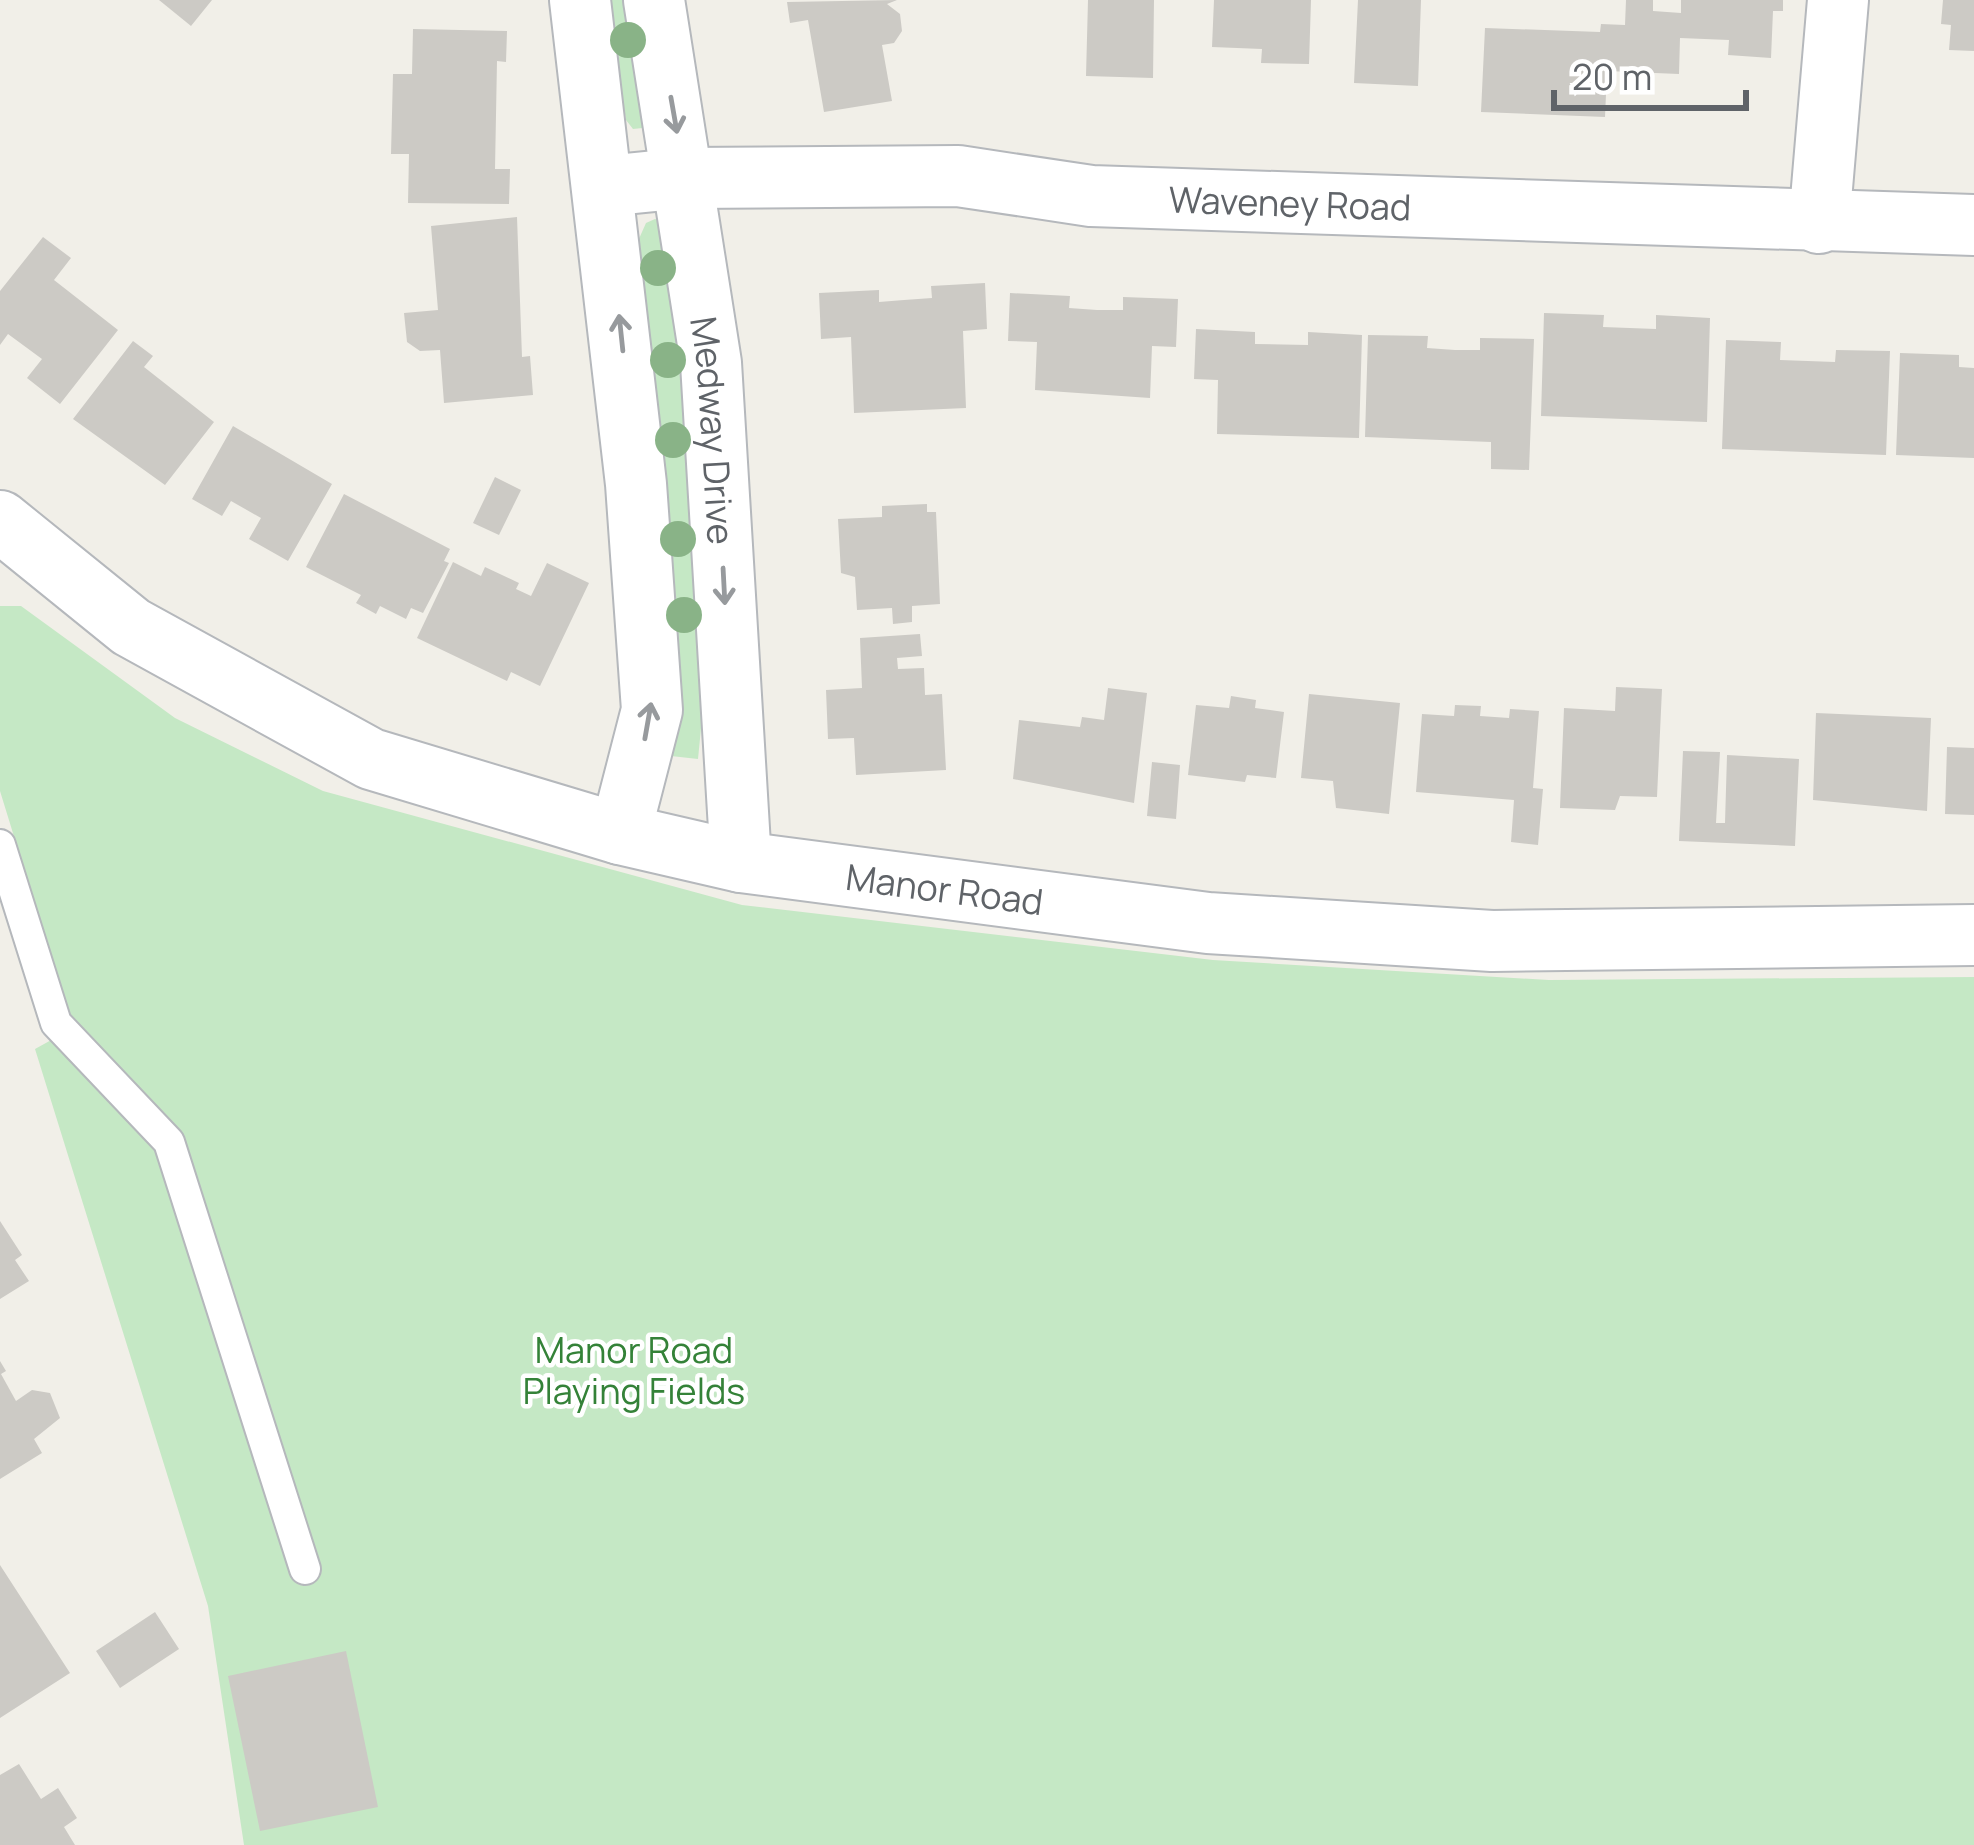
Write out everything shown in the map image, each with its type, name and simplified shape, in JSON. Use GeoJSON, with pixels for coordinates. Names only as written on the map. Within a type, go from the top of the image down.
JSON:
{"type":"FeatureCollection","features":[{"type":"Feature","properties":{"kind":"street"},"geometry":{"type":"LineString","coordinates":[[580,0],[605,186],[652,710],[620,834]]}},
{"type":"Feature","properties":{"kind":"street","name":"Medway Drive"},"geometry":{"type":"LineString","coordinates":[[654,0],[711,363],[741,862]]}},
{"type":"Feature","properties":{"kind":"street"},"geometry":{"type":"LineString","coordinates":[[1820,223],[1838,0]]}},
{"type":"Feature","properties":{"kind":"street","name":"Waveney Road"},"geometry":{"type":"LineString","coordinates":[[605,186],[685,178],[958,176],[1091,196],[1974,225]]}},
{"type":"Feature","properties":{"kind":"street","name":"Manor Road"},"geometry":{"type":"LineString","coordinates":[[0,521],[131,627],[371,759],[620,834],[741,862],[1208,923],[1492,941],[1974,935]]}},
{"type":"Feature","properties":{"kind":"lane"},"geometry":{"type":"LineString","coordinates":[[0,845],[56,1023],[170,1142],[305,1569]]}},
{"type":"Feature","properties":{"kind":"green space"},"geometry":{"type":"Polygon","coordinates":[[[606,0],[635,0],[652,127],[633,129],[626,120],[606,0]]]}},
{"type":"Feature","properties":{"kind":"green space"},"geometry":{"type":"Polygon","coordinates":[[[655,219],[666,223],[673,239],[705,688],[698,759],[671,756],[676,684],[638,241],[646,223],[655,219]]]}},
{"type":"Feature","properties":{"kind":"green space","name":"Manor Road Playing Fields"},"geometry":{"type":"Polygon","coordinates":[[[0,606],[21,606],[175,718],[323,791],[742,905],[1213,960],[1549,980],[1974,977],[1974,1845],[244,1845],[208,1606],[35,1049],[73,1028],[0,791],[0,606]]]}},
{"type":"Feature","properties":{"kind":"building"},"geometry":{"type":"Polygon","coordinates":[[[159,0],[212,0],[191,26],[159,0]]]}},
{"type":"Feature","properties":{"kind":"building"},"geometry":{"type":"Polygon","coordinates":[[[897,0],[887,4],[900,14],[902,31],[894,43],[882,45],[892,101],[824,112],[808,20],[790,23],[787,2],[897,0]]]}},
{"type":"Feature","properties":{"kind":"building"},"geometry":{"type":"Polygon","coordinates":[[[1088,0],[1154,0],[1153,78],[1086,76],[1088,0]]]}},
{"type":"Feature","properties":{"kind":"building"},"geometry":{"type":"Polygon","coordinates":[[[1214,0],[1311,0],[1309,64],[1261,63],[1262,49],[1212,47],[1214,0]]]}},
{"type":"Feature","properties":{"kind":"building"},"geometry":{"type":"Polygon","coordinates":[[[1358,0],[1421,0],[1418,86],[1354,83],[1358,0]]]}},
{"type":"Feature","properties":{"kind":"building"},"geometry":{"type":"Polygon","coordinates":[[[1626,0],[1653,0],[1653,11],[1681,13],[1681,0],[1783,0],[1783,11],[1773,11],[1771,58],[1728,55],[1729,40],[1680,38],[1679,74],[1607,71],[1605,117],[1481,112],[1485,28],[1600,32],[1601,24],[1625,25],[1626,0]]]}},
{"type":"Feature","properties":{"kind":"building"},"geometry":{"type":"Polygon","coordinates":[[[1943,0],[1974,0],[1974,51],[1949,50],[1951,25],[1941,24],[1943,0]]]}},
{"type":"Feature","properties":{"kind":"building"},"geometry":{"type":"Polygon","coordinates":[[[413,29],[507,31],[506,62],[497,61],[495,169],[510,169],[509,204],[408,203],[409,154],[391,154],[393,74],[412,74],[413,29]]]}},
{"type":"Feature","properties":{"kind":"building"},"geometry":{"type":"Polygon","coordinates":[[[517,217],[522,357],[530,356],[533,395],[444,403],[440,350],[420,351],[407,342],[404,313],[438,310],[431,226],[517,217]]]}},
{"type":"Feature","properties":{"kind":"building"},"geometry":{"type":"Polygon","coordinates":[[[43,237],[71,258],[54,280],[118,330],[60,404],[27,378],[42,359],[8,334],[0,345],[0,291],[43,237]]]}},
{"type":"Feature","properties":{"kind":"building"},"geometry":{"type":"Polygon","coordinates":[[[985,283],[987,329],[963,331],[966,408],[854,413],[851,337],[821,339],[819,293],[879,290],[879,302],[932,298],[931,286],[985,283]]]}},
{"type":"Feature","properties":{"kind":"building"},"geometry":{"type":"Polygon","coordinates":[[[1010,293],[1070,296],[1069,308],[1097,310],[1123,310],[1123,297],[1178,299],[1176,347],[1152,346],[1150,398],[1035,390],[1037,342],[1008,341],[1010,293]]]}},
{"type":"Feature","properties":{"kind":"building"},"geometry":{"type":"Polygon","coordinates":[[[1544,313],[1604,315],[1603,327],[1656,329],[1656,315],[1710,318],[1707,422],[1541,416],[1544,313]]]}},
{"type":"Feature","properties":{"kind":"building"},"geometry":{"type":"Polygon","coordinates":[[[1196,329],[1255,332],[1255,344],[1308,345],[1308,332],[1362,335],[1359,438],[1217,434],[1218,380],[1194,379],[1196,329]]]}},
{"type":"Feature","properties":{"kind":"building"},"geometry":{"type":"Polygon","coordinates":[[[1368,335],[1428,336],[1427,348],[1455,350],[1480,350],[1480,338],[1534,339],[1529,470],[1491,469],[1491,442],[1365,437],[1368,335]]]}},
{"type":"Feature","properties":{"kind":"building"},"geometry":{"type":"Polygon","coordinates":[[[1726,340],[1781,342],[1780,360],[1835,362],[1836,350],[1890,351],[1886,455],[1722,449],[1726,340]]]}},
{"type":"Feature","properties":{"kind":"building"},"geometry":{"type":"Polygon","coordinates":[[[133,341],[153,356],[144,367],[214,422],[165,485],[73,419],[133,341]]]}},
{"type":"Feature","properties":{"kind":"building"},"geometry":{"type":"Polygon","coordinates":[[[1900,353],[1959,355],[1959,367],[1974,368],[1974,458],[1896,455],[1900,353]]]}},
{"type":"Feature","properties":{"kind":"building"},"geometry":{"type":"Polygon","coordinates":[[[233,426],[332,484],[288,561],[249,539],[261,518],[231,501],[222,516],[192,499],[233,426]]]}},
{"type":"Feature","properties":{"kind":"building"},"geometry":{"type":"Polygon","coordinates":[[[495,477],[521,490],[499,535],[473,523],[495,477]]]}},
{"type":"Feature","properties":{"kind":"building"},"geometry":{"type":"Polygon","coordinates":[[[344,494],[450,549],[444,561],[449,563],[423,613],[411,608],[406,619],[380,606],[376,614],[356,603],[361,595],[306,567],[344,494]]]}},
{"type":"Feature","properties":{"kind":"building"},"geometry":{"type":"Polygon","coordinates":[[[927,504],[927,512],[936,512],[940,604],[912,606],[912,622],[893,624],[892,608],[857,610],[855,577],[841,573],[838,519],[882,517],[882,506],[927,504]]]}},
{"type":"Feature","properties":{"kind":"building"},"geometry":{"type":"Polygon","coordinates":[[[453,562],[481,576],[485,567],[519,583],[516,589],[531,596],[547,563],[589,583],[540,686],[511,672],[507,681],[417,638],[453,562]]]}},
{"type":"Feature","properties":{"kind":"building"},"geometry":{"type":"Polygon","coordinates":[[[920,634],[922,656],[897,658],[898,669],[924,668],[925,695],[942,694],[946,770],[856,775],[854,738],[828,739],[826,690],[862,688],[860,638],[920,634]]]}},
{"type":"Feature","properties":{"kind":"building"},"geometry":{"type":"Polygon","coordinates":[[[1616,687],[1662,689],[1657,797],[1620,796],[1615,810],[1560,808],[1564,708],[1615,711],[1616,687]]]}},
{"type":"Feature","properties":{"kind":"building"},"geometry":{"type":"Polygon","coordinates":[[[1108,688],[1147,693],[1134,803],[1013,779],[1019,720],[1080,727],[1082,717],[1104,720],[1108,688]]]}},
{"type":"Feature","properties":{"kind":"building"},"geometry":{"type":"Polygon","coordinates":[[[1309,694],[1400,703],[1389,814],[1336,808],[1333,781],[1301,778],[1309,694]]]}},
{"type":"Feature","properties":{"kind":"building"},"geometry":{"type":"Polygon","coordinates":[[[1231,696],[1256,700],[1255,708],[1284,712],[1276,778],[1247,775],[1245,782],[1188,775],[1196,705],[1229,708],[1231,696]]]}},
{"type":"Feature","properties":{"kind":"building"},"geometry":{"type":"Polygon","coordinates":[[[1455,705],[1481,706],[1480,716],[1509,718],[1510,709],[1539,711],[1533,788],[1543,789],[1538,845],[1511,842],[1514,800],[1416,792],[1422,714],[1454,716],[1455,705]]]}},
{"type":"Feature","properties":{"kind":"building"},"geometry":{"type":"Polygon","coordinates":[[[1816,713],[1931,718],[1927,811],[1813,800],[1816,713]]]}},
{"type":"Feature","properties":{"kind":"building"},"geometry":{"type":"Polygon","coordinates":[[[1947,747],[1974,748],[1974,815],[1945,814],[1947,747]]]}},
{"type":"Feature","properties":{"kind":"building"},"geometry":{"type":"Polygon","coordinates":[[[1683,751],[1720,752],[1716,823],[1725,823],[1727,755],[1799,759],[1795,846],[1679,841],[1683,751]]]}},
{"type":"Feature","properties":{"kind":"building"},"geometry":{"type":"Polygon","coordinates":[[[1152,762],[1180,765],[1176,819],[1147,816],[1152,762]]]}},
{"type":"Feature","properties":{"kind":"building"},"geometry":{"type":"Polygon","coordinates":[[[0,1221],[22,1255],[15,1260],[29,1281],[0,1299],[0,1221]]]}},
{"type":"Feature","properties":{"kind":"building"},"geometry":{"type":"Polygon","coordinates":[[[0,1361],[6,1371],[1,1374],[16,1401],[32,1390],[50,1393],[60,1418],[34,1439],[42,1453],[0,1479],[0,1361]]]}},
{"type":"Feature","properties":{"kind":"building"},"geometry":{"type":"Polygon","coordinates":[[[0,1565],[70,1673],[0,1718],[0,1565]]]}},
{"type":"Feature","properties":{"kind":"building"},"geometry":{"type":"Polygon","coordinates":[[[155,1612],[179,1649],[120,1688],[96,1651],[155,1612]]]}},
{"type":"Feature","properties":{"kind":"building"},"geometry":{"type":"Polygon","coordinates":[[[346,1651],[378,1807],[260,1831],[228,1676],[346,1651]]]}},
{"type":"Feature","properties":{"kind":"building"},"geometry":{"type":"Polygon","coordinates":[[[19,1764],[41,1799],[58,1788],[77,1818],[64,1827],[75,1845],[0,1845],[0,1775],[19,1764]]]}}]}
